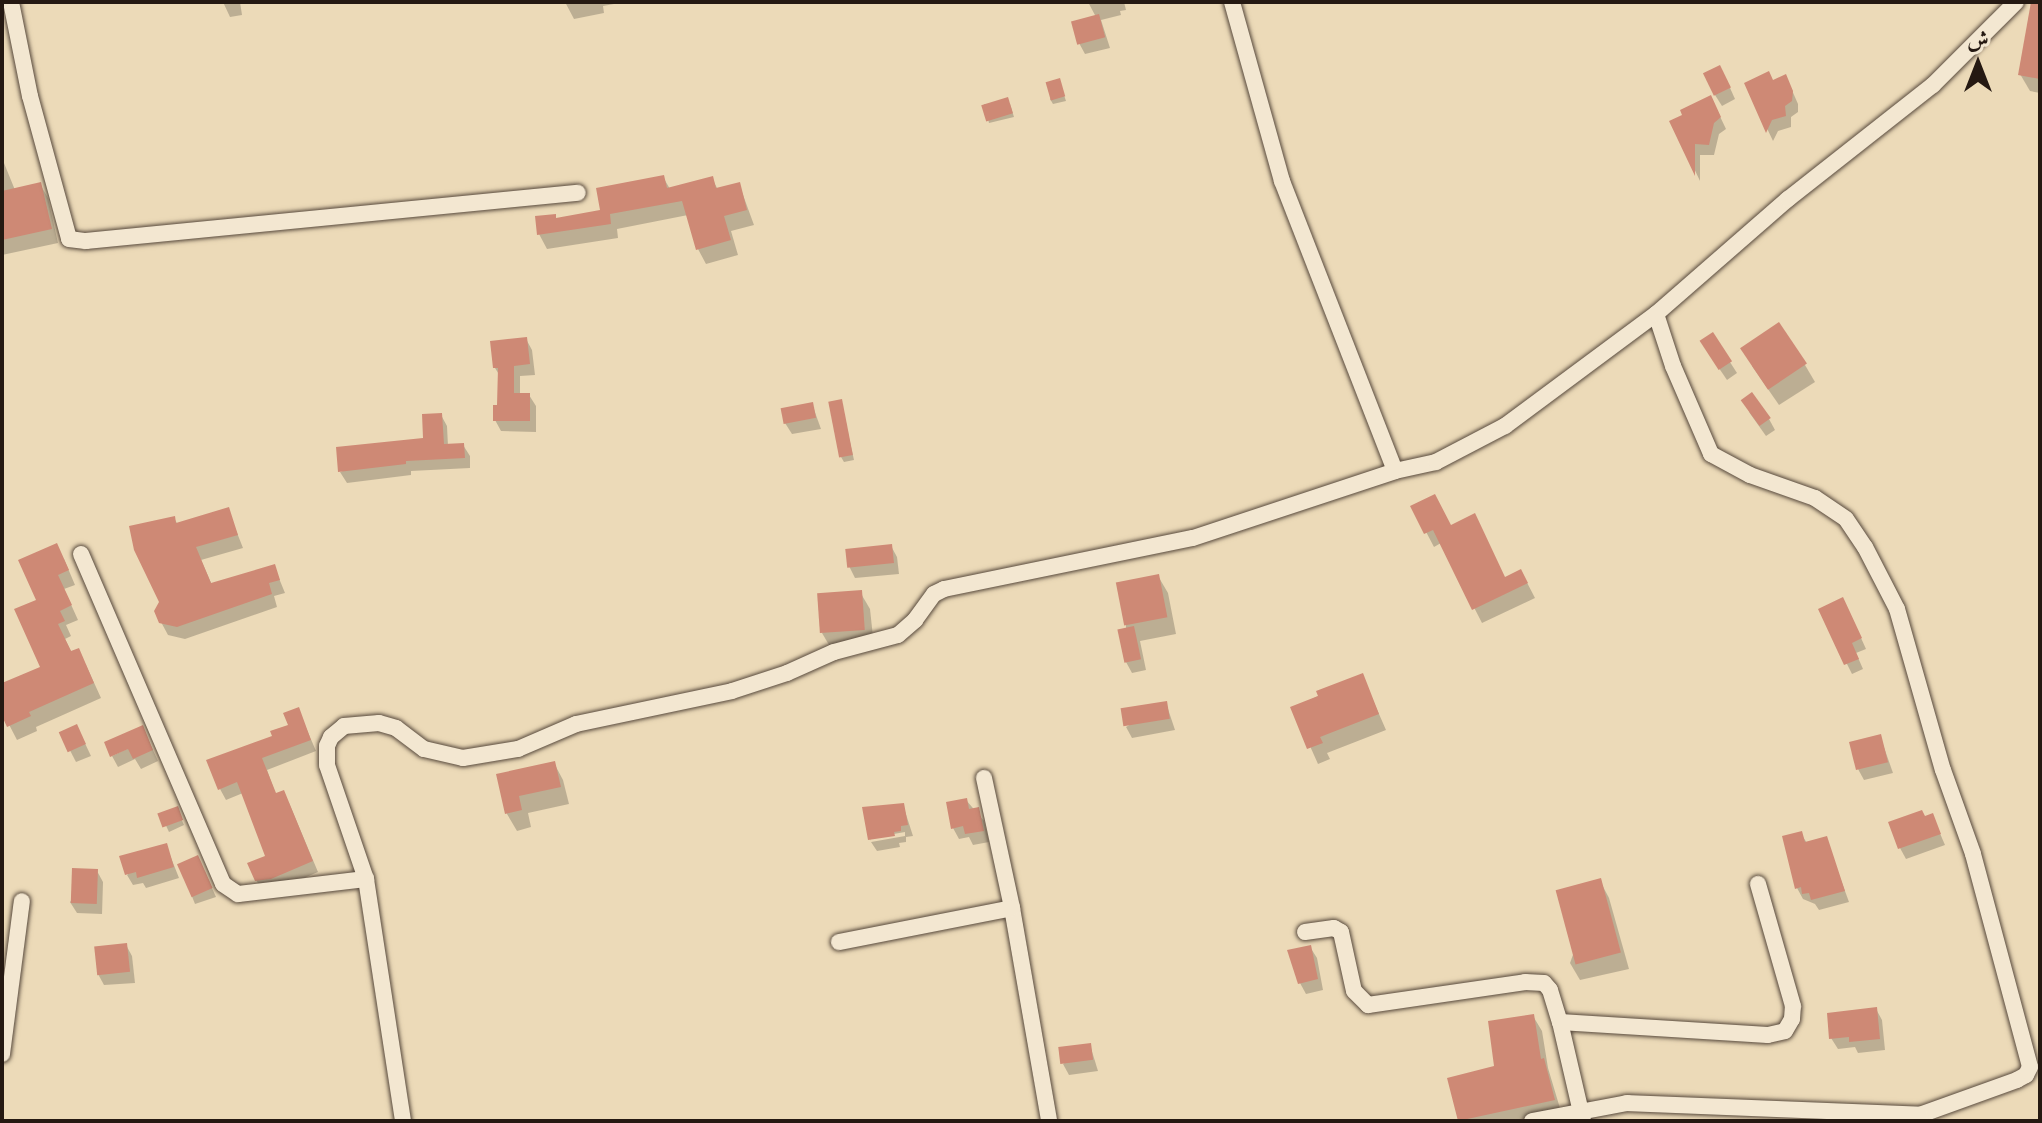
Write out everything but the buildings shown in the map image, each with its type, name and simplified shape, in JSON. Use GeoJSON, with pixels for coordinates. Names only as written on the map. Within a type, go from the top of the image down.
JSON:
{"type":"FeatureCollection","features":[{"type":"Feature","properties":{"kind":"street"},"geometry":{"type":"LineString","coordinates":[[11,2],[30,96],[69,239],[86,241],[578,193]]}},
{"type":"Feature","properties":{"kind":"street"},"geometry":{"type":"LineString","coordinates":[[1232,2],[1282,181],[1395,471]]}},
{"type":"Feature","properties":{"kind":"street"},"geometry":{"type":"LineString","coordinates":[[403,1121],[366,879],[327,765],[327,746],[331,737],[344,726],[379,723],[396,728],[424,749],[463,758],[518,749],[576,724],[732,691],[787,673],[834,652],[898,635],[915,620],[934,594],[944,589],[1193,538],[1395,471],[1436,462],[1505,426],[1656,314],[1788,199],[1933,85],[2016,2]]}},
{"type":"Feature","properties":{"kind":"street"},"geometry":{"type":"LineString","coordinates":[[1532,1121],[1582,1116],[1627,1103],[1921,1118],[2017,1080],[2026,1075],[2030,1067],[1973,854],[1943,770],[1897,609],[1865,547],[1846,519],[1815,498],[1750,475],[1711,454],[1673,366],[1656,314]]}},
{"type":"Feature","properties":{"kind":"street"},"geometry":{"type":"LineString","coordinates":[[81,554],[223,884],[238,894],[366,879]]}},
{"type":"Feature","properties":{"kind":"street"},"geometry":{"type":"LineString","coordinates":[[984,778],[1012,908],[1049,1121]]}},
{"type":"Feature","properties":{"kind":"street"},"geometry":{"type":"LineString","coordinates":[[1560,1022],[1768,1035],[1785,1031],[1792,1019],[1793,1006],[1758,884]]}},
{"type":"Feature","properties":{"kind":"street"},"geometry":{"type":"LineString","coordinates":[[2,1054],[22,901]]}},
{"type":"Feature","properties":{"kind":"street"},"geometry":{"type":"LineString","coordinates":[[839,942],[1012,908]]}},
{"type":"Feature","properties":{"kind":"street"},"geometry":{"type":"LineString","coordinates":[[1305,932],[1334,928],[1341,932],[1354,991],[1368,1005],[1537,981],[1550,990],[1582,1116]]}}]}
